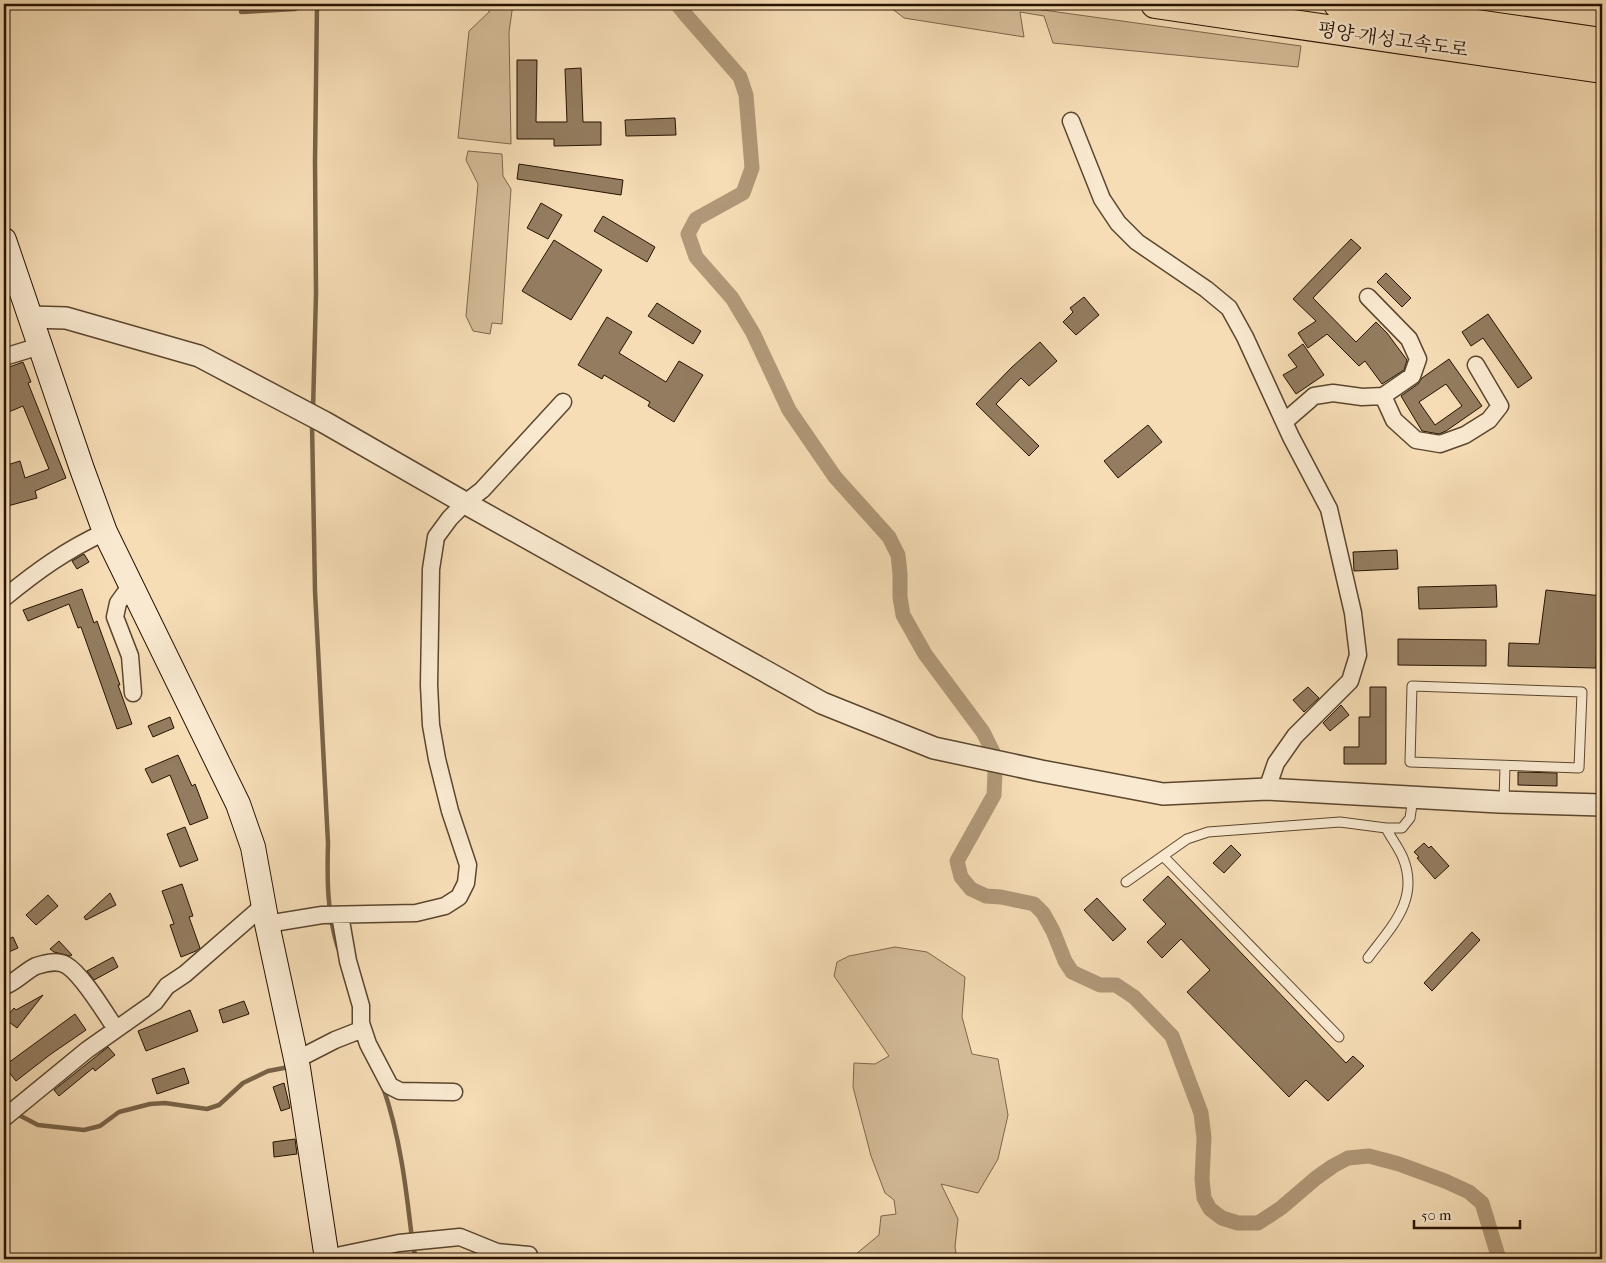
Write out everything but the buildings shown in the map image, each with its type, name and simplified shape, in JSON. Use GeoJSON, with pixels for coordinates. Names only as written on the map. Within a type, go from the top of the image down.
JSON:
{"type":"FeatureCollection","features":[{"type":"Feature","properties":{"kind":"highway","name":"평양-개성고속도로"},"geometry":{"type":"LineString","coordinates":[[1155,4],[1602,69]]}},
{"type":"Feature","properties":{"kind":"highway","name":"평양-개성고속도로"},"geometry":{"type":"LineString","coordinates":[[1338,4],[1602,42]]}},
{"type":"Feature","properties":{"kind":"main road"},"geometry":{"type":"LineString","coordinates":[[4,240],[105,532],[238,804],[253,847],[296,1063],[327,1259]]}},
{"type":"Feature","properties":{"kind":"street"},"geometry":{"type":"LineString","coordinates":[[1071,121],[1102,199],[1118,223],[1137,242],[1206,289],[1229,308],[1245,337],[1284,422],[1329,509],[1353,613],[1358,655],[1350,681],[1295,736],[1276,763],[1267,789]]}},
{"type":"Feature","properties":{"kind":"street"},"geometry":{"type":"LineString","coordinates":[[1284,422],[1314,396],[1333,393],[1362,397],[1383,396],[1412,376],[1418,359],[1409,339],[1368,297]]}},
{"type":"Feature","properties":{"kind":"street"},"geometry":{"type":"LineString","coordinates":[[30,316],[66,318],[199,356],[324,422],[464,503],[822,703],[934,748],[1164,794],[1267,789],[1504,802],[1602,805]]}},
{"type":"Feature","properties":{"kind":"street"},"geometry":{"type":"LineString","coordinates":[[4,357],[40,346]]}},
{"type":"Feature","properties":{"kind":"street"},"geometry":{"type":"LineString","coordinates":[[1383,396],[1394,420],[1416,440],[1440,444],[1465,435],[1488,420],[1500,406],[1476,365]]}},
{"type":"Feature","properties":{"kind":"street"},"geometry":{"type":"LineString","coordinates":[[10,1114],[87,1050],[155,1002],[167,986],[266,918],[322,915],[416,914],[445,906],[459,896],[466,883],[468,865],[450,811],[431,725],[429,685],[430,569],[436,537],[464,503],[482,490],[563,402]]}},
{"type":"Feature","properties":{"kind":"street"},"geometry":{"type":"LineString","coordinates":[[4,598],[44,566],[79,544],[105,532]]}},
{"type":"Feature","properties":{"kind":"street"},"geometry":{"type":"LineString","coordinates":[[132,585],[118,603],[115,616],[130,656],[133,693]]}},
{"type":"Feature","properties":{"kind":"street"},"geometry":{"type":"LineString","coordinates":[[340,915],[348,961],[361,1006],[363,1029],[368,1044],[390,1086],[400,1091],[454,1092]]}},
{"type":"Feature","properties":{"kind":"street"},"geometry":{"type":"LineString","coordinates":[[7,985],[34,967],[48,962],[59,962],[67,965],[80,978],[116,1029]]}},
{"type":"Feature","properties":{"kind":"street"},"geometry":{"type":"LineString","coordinates":[[296,1063],[335,1040],[363,1029]]}},
{"type":"Feature","properties":{"kind":"street"},"geometry":{"type":"LineString","coordinates":[[327,1259],[398,1243],[460,1237],[497,1252],[529,1254]]}},
{"type":"Feature","properties":{"kind":"lane"},"geometry":{"type":"LineString","coordinates":[[1412,686],[1582,692],[1579,768],[1505,766],[1410,762],[1412,686]]}},
{"type":"Feature","properties":{"kind":"lane"},"geometry":{"type":"LineString","coordinates":[[1504,802],[1505,766]]}},
{"type":"Feature","properties":{"kind":"lane"},"geometry":{"type":"LineString","coordinates":[[1126,882],[1186,839],[1208,832],[1340,822],[1386,828],[1402,828],[1410,818],[1413,797]]}},
{"type":"Feature","properties":{"kind":"lane"},"geometry":{"type":"LineString","coordinates":[[1368,958],[1396,919],[1407,898],[1410,883],[1403,859],[1386,828]]}},
{"type":"Feature","properties":{"kind":"lane"},"geometry":{"type":"LineString","coordinates":[[1162,856],[1339,1037]]}},
{"type":"Feature","properties":{"kind":"shaded area"},"geometry":{"type":"Polygon","coordinates":[[[489,4],[513,4],[509,32],[511,144],[458,138],[469,31],[489,12],[489,4]]]}},
{"type":"Feature","properties":{"kind":"shaded area"},"geometry":{"type":"Polygon","coordinates":[[[886,4],[1000,4],[1301,46],[1298,67],[1053,43],[1044,16],[1020,12],[1024,37],[904,18],[886,4]]]}},
{"type":"Feature","properties":{"kind":"shaded area"},"geometry":{"type":"Polygon","coordinates":[[[468,151],[502,154],[503,176],[511,189],[502,324],[492,323],[490,334],[473,331],[466,316],[478,184],[466,160],[468,151]]]}},
{"type":"Feature","properties":{"kind":"shaded area"},"geometry":{"type":"Polygon","coordinates":[[[895,947],[927,952],[965,977],[962,1017],[972,1054],[998,1059],[1008,1115],[998,1159],[978,1193],[941,1184],[958,1219],[955,1247],[957,1259],[850,1259],[879,1235],[881,1216],[896,1214],[894,1200],[885,1193],[871,1156],[853,1087],[854,1063],[875,1064],[889,1056],[834,976],[837,962],[849,956],[895,947]]]}},
{"type":"Feature","properties":{"kind":"waterway"},"geometry":{"type":"LineString","coordinates":[[241,12],[295,9],[304,4]]}},
{"type":"Feature","properties":{"kind":"waterway"},"geometry":{"type":"LineString","coordinates":[[313,410],[316,294],[317,4]]}},
{"type":"Feature","properties":{"kind":"waterway"},"geometry":{"type":"LineString","coordinates":[[677,4],[740,77],[746,95],[752,168],[743,193],[696,219],[688,234],[696,257],[732,298],[753,333],[789,410],[835,477],[889,537],[898,555],[903,615],[925,654],[983,732],[993,752],[995,772],[994,795],[957,861],[961,877],[971,889],[986,896],[1034,904],[1043,913],[1072,972],[1100,985],[1116,985],[1134,997],[1172,1036],[1201,1113],[1204,1138],[1202,1179],[1204,1198],[1210,1209],[1222,1218],[1238,1223],[1258,1223],[1281,1208],[1333,1166],[1348,1158],[1369,1156],[1399,1164],[1469,1192],[1482,1203],[1499,1259]]}},
{"type":"Feature","properties":{"kind":"waterway"},"geometry":{"type":"LineString","coordinates":[[312,423],[315,591],[328,843],[328,883],[330,909],[338,948]]}},
{"type":"Feature","properties":{"kind":"waterway"},"geometry":{"type":"LineString","coordinates":[[15,1113],[38,1125],[84,1130],[100,1126],[119,1112],[150,1104],[165,1103],[207,1109],[219,1105],[243,1083],[268,1071],[289,1067]]}},
{"type":"Feature","properties":{"kind":"waterway"},"geometry":{"type":"LineString","coordinates":[[383,1087],[398,1143],[412,1239]]}},
{"type":"Feature","properties":{"kind":"waterway"},"geometry":{"type":"LineString","coordinates":[[413,1246],[416,1259]]}}]}
